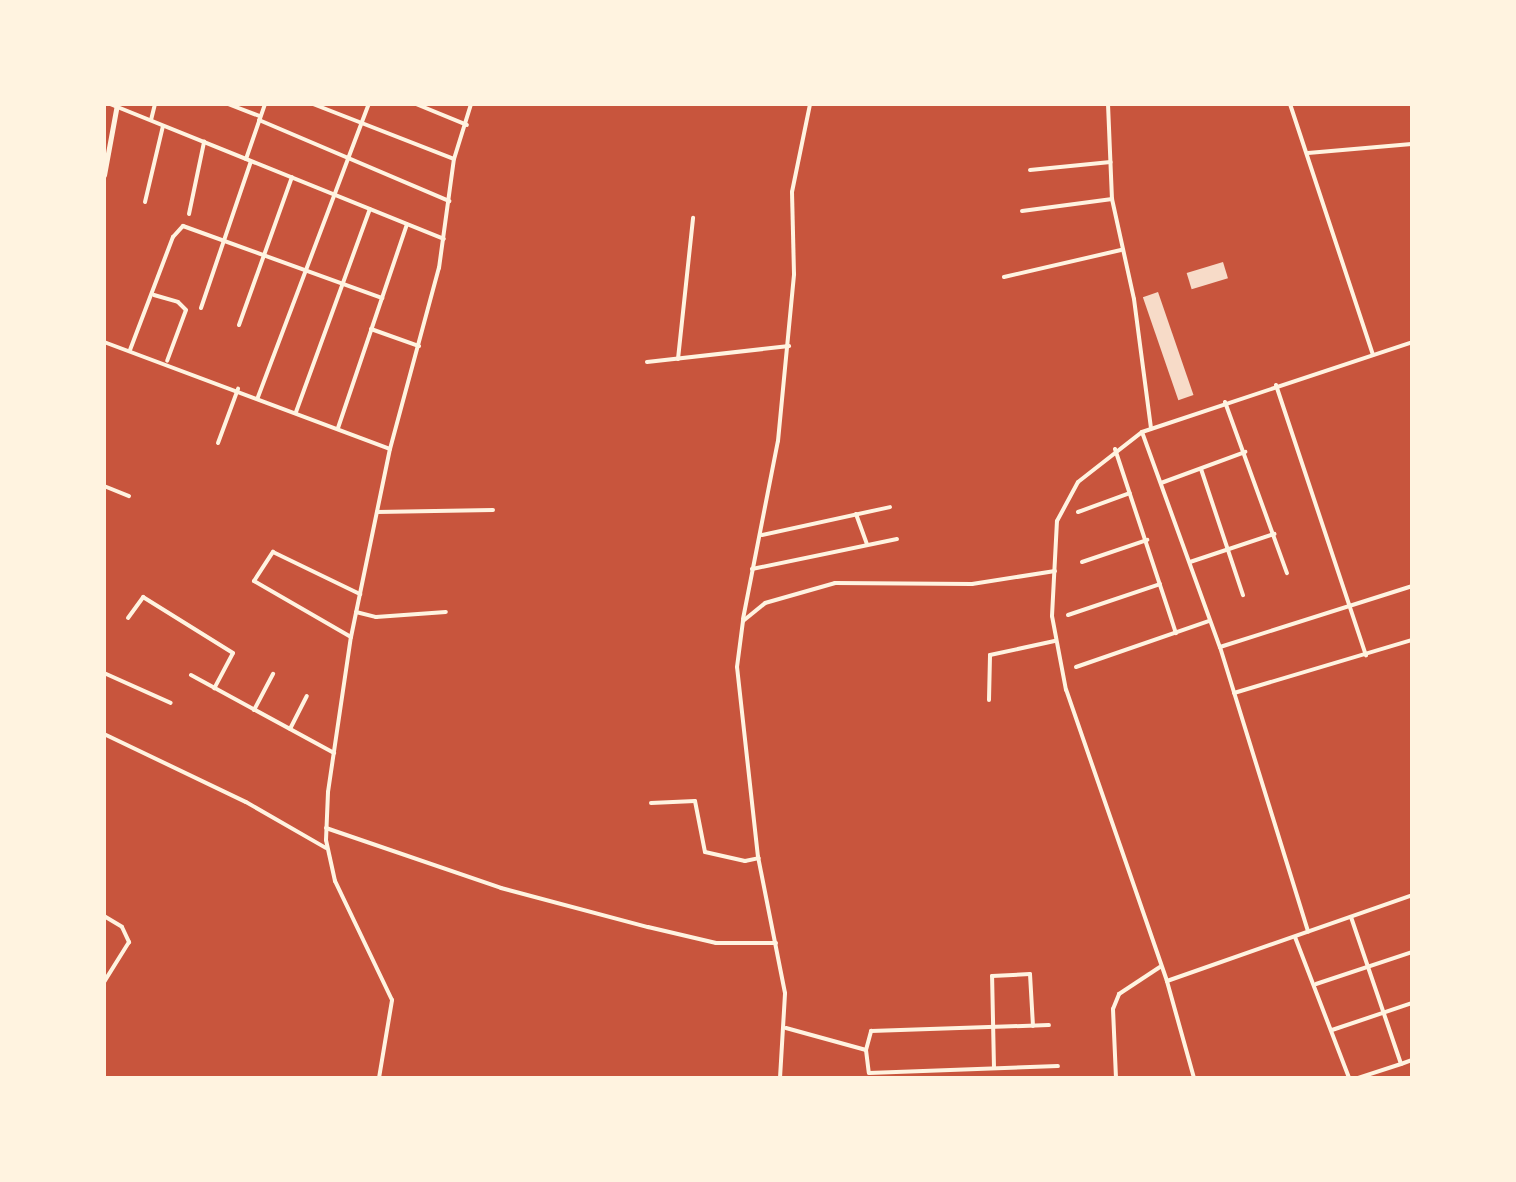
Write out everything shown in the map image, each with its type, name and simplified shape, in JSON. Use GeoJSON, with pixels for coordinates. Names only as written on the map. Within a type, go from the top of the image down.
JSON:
{"type":"FeatureCollection","features":[{"type":"Feature","properties":{"kind":"street"},"geometry":{"type":"LineString","coordinates":[[151,120],[155,104]]}},
{"type":"Feature","properties":{"kind":"street"},"geometry":{"type":"LineString","coordinates":[[228,104],[449,201]]}},
{"type":"Feature","properties":{"kind":"street"},"geometry":{"type":"LineString","coordinates":[[201,308],[265,104]]}},
{"type":"Feature","properties":{"kind":"street"},"geometry":{"type":"LineString","coordinates":[[313,104],[454,159]]}},
{"type":"Feature","properties":{"kind":"street"},"geometry":{"type":"LineString","coordinates":[[258,397],[332,193],[369,104]]}},
{"type":"Feature","properties":{"kind":"street"},"geometry":{"type":"LineString","coordinates":[[416,104],[467,125]]}},
{"type":"Feature","properties":{"kind":"street"},"geometry":{"type":"LineString","coordinates":[[379,1078],[392,1022],[391,991],[335,881],[326,848],[326,828],[356,612],[390,449],[419,346],[444,239],[454,159],[471,104]]}},
{"type":"Feature","properties":{"kind":"street"},"geometry":{"type":"LineString","coordinates":[[780,1078],[786,1028],[776,943],[759,858],[737,667],[752,569],[762,535],[789,346],[792,192],[810,104]]}},
{"type":"Feature","properties":{"kind":"street"},"geometry":{"type":"LineString","coordinates":[[1108,104],[1112,199],[1151,428]]}},
{"type":"Feature","properties":{"kind":"street"},"geometry":{"type":"LineString","coordinates":[[1300,104],[1290,105],[1373,355]]}},
{"type":"Feature","properties":{"kind":"street"},"geometry":{"type":"LineString","coordinates":[[104,175],[115,105],[444,239]]}},
{"type":"Feature","properties":{"kind":"street"},"geometry":{"type":"LineString","coordinates":[[145,202],[163,125]]}},
{"type":"Feature","properties":{"kind":"street"},"geometry":{"type":"LineString","coordinates":[[189,214],[204,142]]}},
{"type":"Feature","properties":{"kind":"street"},"geometry":{"type":"LineString","coordinates":[[1308,153],[1412,144]]}},
{"type":"Feature","properties":{"kind":"street"},"geometry":{"type":"LineString","coordinates":[[1030,170],[1111,162]]}},
{"type":"Feature","properties":{"kind":"street"},"geometry":{"type":"LineString","coordinates":[[239,325],[292,177]]}},
{"type":"Feature","properties":{"kind":"street"},"geometry":{"type":"LineString","coordinates":[[1022,211],[1112,199]]}},
{"type":"Feature","properties":{"kind":"street"},"geometry":{"type":"LineString","coordinates":[[296,412],[370,209]]}},
{"type":"Feature","properties":{"kind":"street"},"geometry":{"type":"LineString","coordinates":[[678,359],[693,218]]}},
{"type":"Feature","properties":{"kind":"street"},"geometry":{"type":"LineString","coordinates":[[338,428],[407,224]]}},
{"type":"Feature","properties":{"kind":"street"},"geometry":{"type":"LineString","coordinates":[[130,350],[180,228],[382,298]]}},
{"type":"Feature","properties":{"kind":"street"},"geometry":{"type":"LineString","coordinates":[[1004,277],[1121,250]]}},
{"type":"Feature","properties":{"kind":"street"},"geometry":{"type":"LineString","coordinates":[[154,295],[178,302],[186,310],[167,361]]}},
{"type":"Feature","properties":{"kind":"street"},"geometry":{"type":"LineString","coordinates":[[371,329],[419,346]]}},
{"type":"Feature","properties":{"kind":"street"},"geometry":{"type":"LineString","coordinates":[[104,342],[167,361],[390,449]]}},
{"type":"Feature","properties":{"kind":"street"},"geometry":{"type":"LineString","coordinates":[[1194,1078],[1167,981],[1079,734],[1055,641],[1055,571],[1064,503],[1115,449],[1142,432],[1412,342]]}},
{"type":"Feature","properties":{"kind":"street"},"geometry":{"type":"LineString","coordinates":[[647,362],[789,346]]}},
{"type":"Feature","properties":{"kind":"street"},"geometry":{"type":"LineString","coordinates":[[1276,385],[1366,655]]}},
{"type":"Feature","properties":{"kind":"street"},"geometry":{"type":"LineString","coordinates":[[218,443],[238,389]]}},
{"type":"Feature","properties":{"kind":"street"},"geometry":{"type":"LineString","coordinates":[[1225,402],[1246,452],[1287,573]]}},
{"type":"Feature","properties":{"kind":"street"},"geometry":{"type":"LineString","coordinates":[[1142,432],[1220,647],[1308,932]]}},
{"type":"Feature","properties":{"kind":"street"},"geometry":{"type":"LineString","coordinates":[[1115,449],[1176,633]]}},
{"type":"Feature","properties":{"kind":"street"},"geometry":{"type":"LineString","coordinates":[[1161,483],[1246,452]]}},
{"type":"Feature","properties":{"kind":"street"},"geometry":{"type":"LineString","coordinates":[[1201,469],[1243,595]]}},
{"type":"Feature","properties":{"kind":"street"},"geometry":{"type":"LineString","coordinates":[[104,486],[129,496]]}},
{"type":"Feature","properties":{"kind":"street"},"geometry":{"type":"LineString","coordinates":[[1078,512],[1130,493]]}},
{"type":"Feature","properties":{"kind":"street"},"geometry":{"type":"LineString","coordinates":[[762,535],[890,507]]}},
{"type":"Feature","properties":{"kind":"street"},"geometry":{"type":"LineString","coordinates":[[377,512],[493,510]]}},
{"type":"Feature","properties":{"kind":"street"},"geometry":{"type":"LineString","coordinates":[[856,514],[867,544]]}},
{"type":"Feature","properties":{"kind":"street"},"geometry":{"type":"LineString","coordinates":[[1190,562],[1274,534]]}},
{"type":"Feature","properties":{"kind":"street"},"geometry":{"type":"LineString","coordinates":[[752,569],[897,539]]}},
{"type":"Feature","properties":{"kind":"street"},"geometry":{"type":"LineString","coordinates":[[1082,562],[1147,540]]}},
{"type":"Feature","properties":{"kind":"street"},"geometry":{"type":"LineString","coordinates":[[351,637],[254,581],[273,552],[360,594]]}},
{"type":"Feature","properties":{"kind":"street"},"geometry":{"type":"LineString","coordinates":[[743,621],[765,603],[835,583],[972,584],[1055,571]]}},
{"type":"Feature","properties":{"kind":"street"},"geometry":{"type":"LineString","coordinates":[[1068,615],[1160,584]]}},
{"type":"Feature","properties":{"kind":"street"},"geometry":{"type":"LineString","coordinates":[[1220,647],[1412,586]]}},
{"type":"Feature","properties":{"kind":"street"},"geometry":{"type":"LineString","coordinates":[[128,618],[143,597],[233,653],[214,688]]}},
{"type":"Feature","properties":{"kind":"street"},"geometry":{"type":"LineString","coordinates":[[356,612],[376,617],[446,612]]}},
{"type":"Feature","properties":{"kind":"street"},"geometry":{"type":"LineString","coordinates":[[1076,667],[1209,621]]}},
{"type":"Feature","properties":{"kind":"street"},"geometry":{"type":"LineString","coordinates":[[1234,693],[1412,640]]}},
{"type":"Feature","properties":{"kind":"street"},"geometry":{"type":"LineString","coordinates":[[989,700],[990,655],[1055,641]]}},
{"type":"Feature","properties":{"kind":"street"},"geometry":{"type":"LineString","coordinates":[[104,673],[171,703]]}},
{"type":"Feature","properties":{"kind":"street"},"geometry":{"type":"LineString","coordinates":[[254,710],[273,674]]}},
{"type":"Feature","properties":{"kind":"street"},"geometry":{"type":"LineString","coordinates":[[191,675],[334,753]]}},
{"type":"Feature","properties":{"kind":"street"},"geometry":{"type":"LineString","coordinates":[[290,729],[307,696]]}},
{"type":"Feature","properties":{"kind":"street"},"geometry":{"type":"LineString","coordinates":[[104,734],[326,848]]}},
{"type":"Feature","properties":{"kind":"street"},"geometry":{"type":"LineString","coordinates":[[651,803],[695,801],[705,852],[745,861],[759,858]]}},
{"type":"Feature","properties":{"kind":"street"},"geometry":{"type":"LineString","coordinates":[[326,828],[501,888],[648,927],[716,943],[776,943]]}},
{"type":"Feature","properties":{"kind":"street"},"geometry":{"type":"LineString","coordinates":[[1167,981],[1412,895]]}},
{"type":"Feature","properties":{"kind":"street"},"geometry":{"type":"LineString","coordinates":[[104,916],[122,927],[129,942],[104,982]]}},
{"type":"Feature","properties":{"kind":"street"},"geometry":{"type":"LineString","coordinates":[[1351,917],[1401,1064]]}},
{"type":"Feature","properties":{"kind":"street"},"geometry":{"type":"LineString","coordinates":[[1295,937],[1349,1078]]}},
{"type":"Feature","properties":{"kind":"street"},"geometry":{"type":"LineString","coordinates":[[1315,984],[1412,952]]}},
{"type":"Feature","properties":{"kind":"street"},"geometry":{"type":"LineString","coordinates":[[1116,1078],[1113,1009],[1119,994],[1160,967]]}},
{"type":"Feature","properties":{"kind":"street"},"geometry":{"type":"LineString","coordinates":[[994,1068],[989,1026],[992,976],[1028,972],[1033,1026]]}},
{"type":"Feature","properties":{"kind":"street"},"geometry":{"type":"LineString","coordinates":[[1332,1030],[1412,1003]]}},
{"type":"Feature","properties":{"kind":"street"},"geometry":{"type":"LineString","coordinates":[[1049,1025],[871,1031],[866,1050],[869,1073],[1058,1066]]}},
{"type":"Feature","properties":{"kind":"street"},"geometry":{"type":"LineString","coordinates":[[786,1028],[866,1050]]}},
{"type":"Feature","properties":{"kind":"street"},"geometry":{"type":"LineString","coordinates":[[1358,1078],[1412,1060]]}},
{"type":"Feature","properties":{"kind":"building"},"geometry":{"type":"Polygon","coordinates":[[[1223,262],[1228,278],[1192,289],[1187,273],[1223,262]]]}},
{"type":"Feature","properties":{"kind":"building"},"geometry":{"type":"Polygon","coordinates":[[[1158,292],[1193,395],[1178,400],[1143,297],[1158,292]]]}}]}
